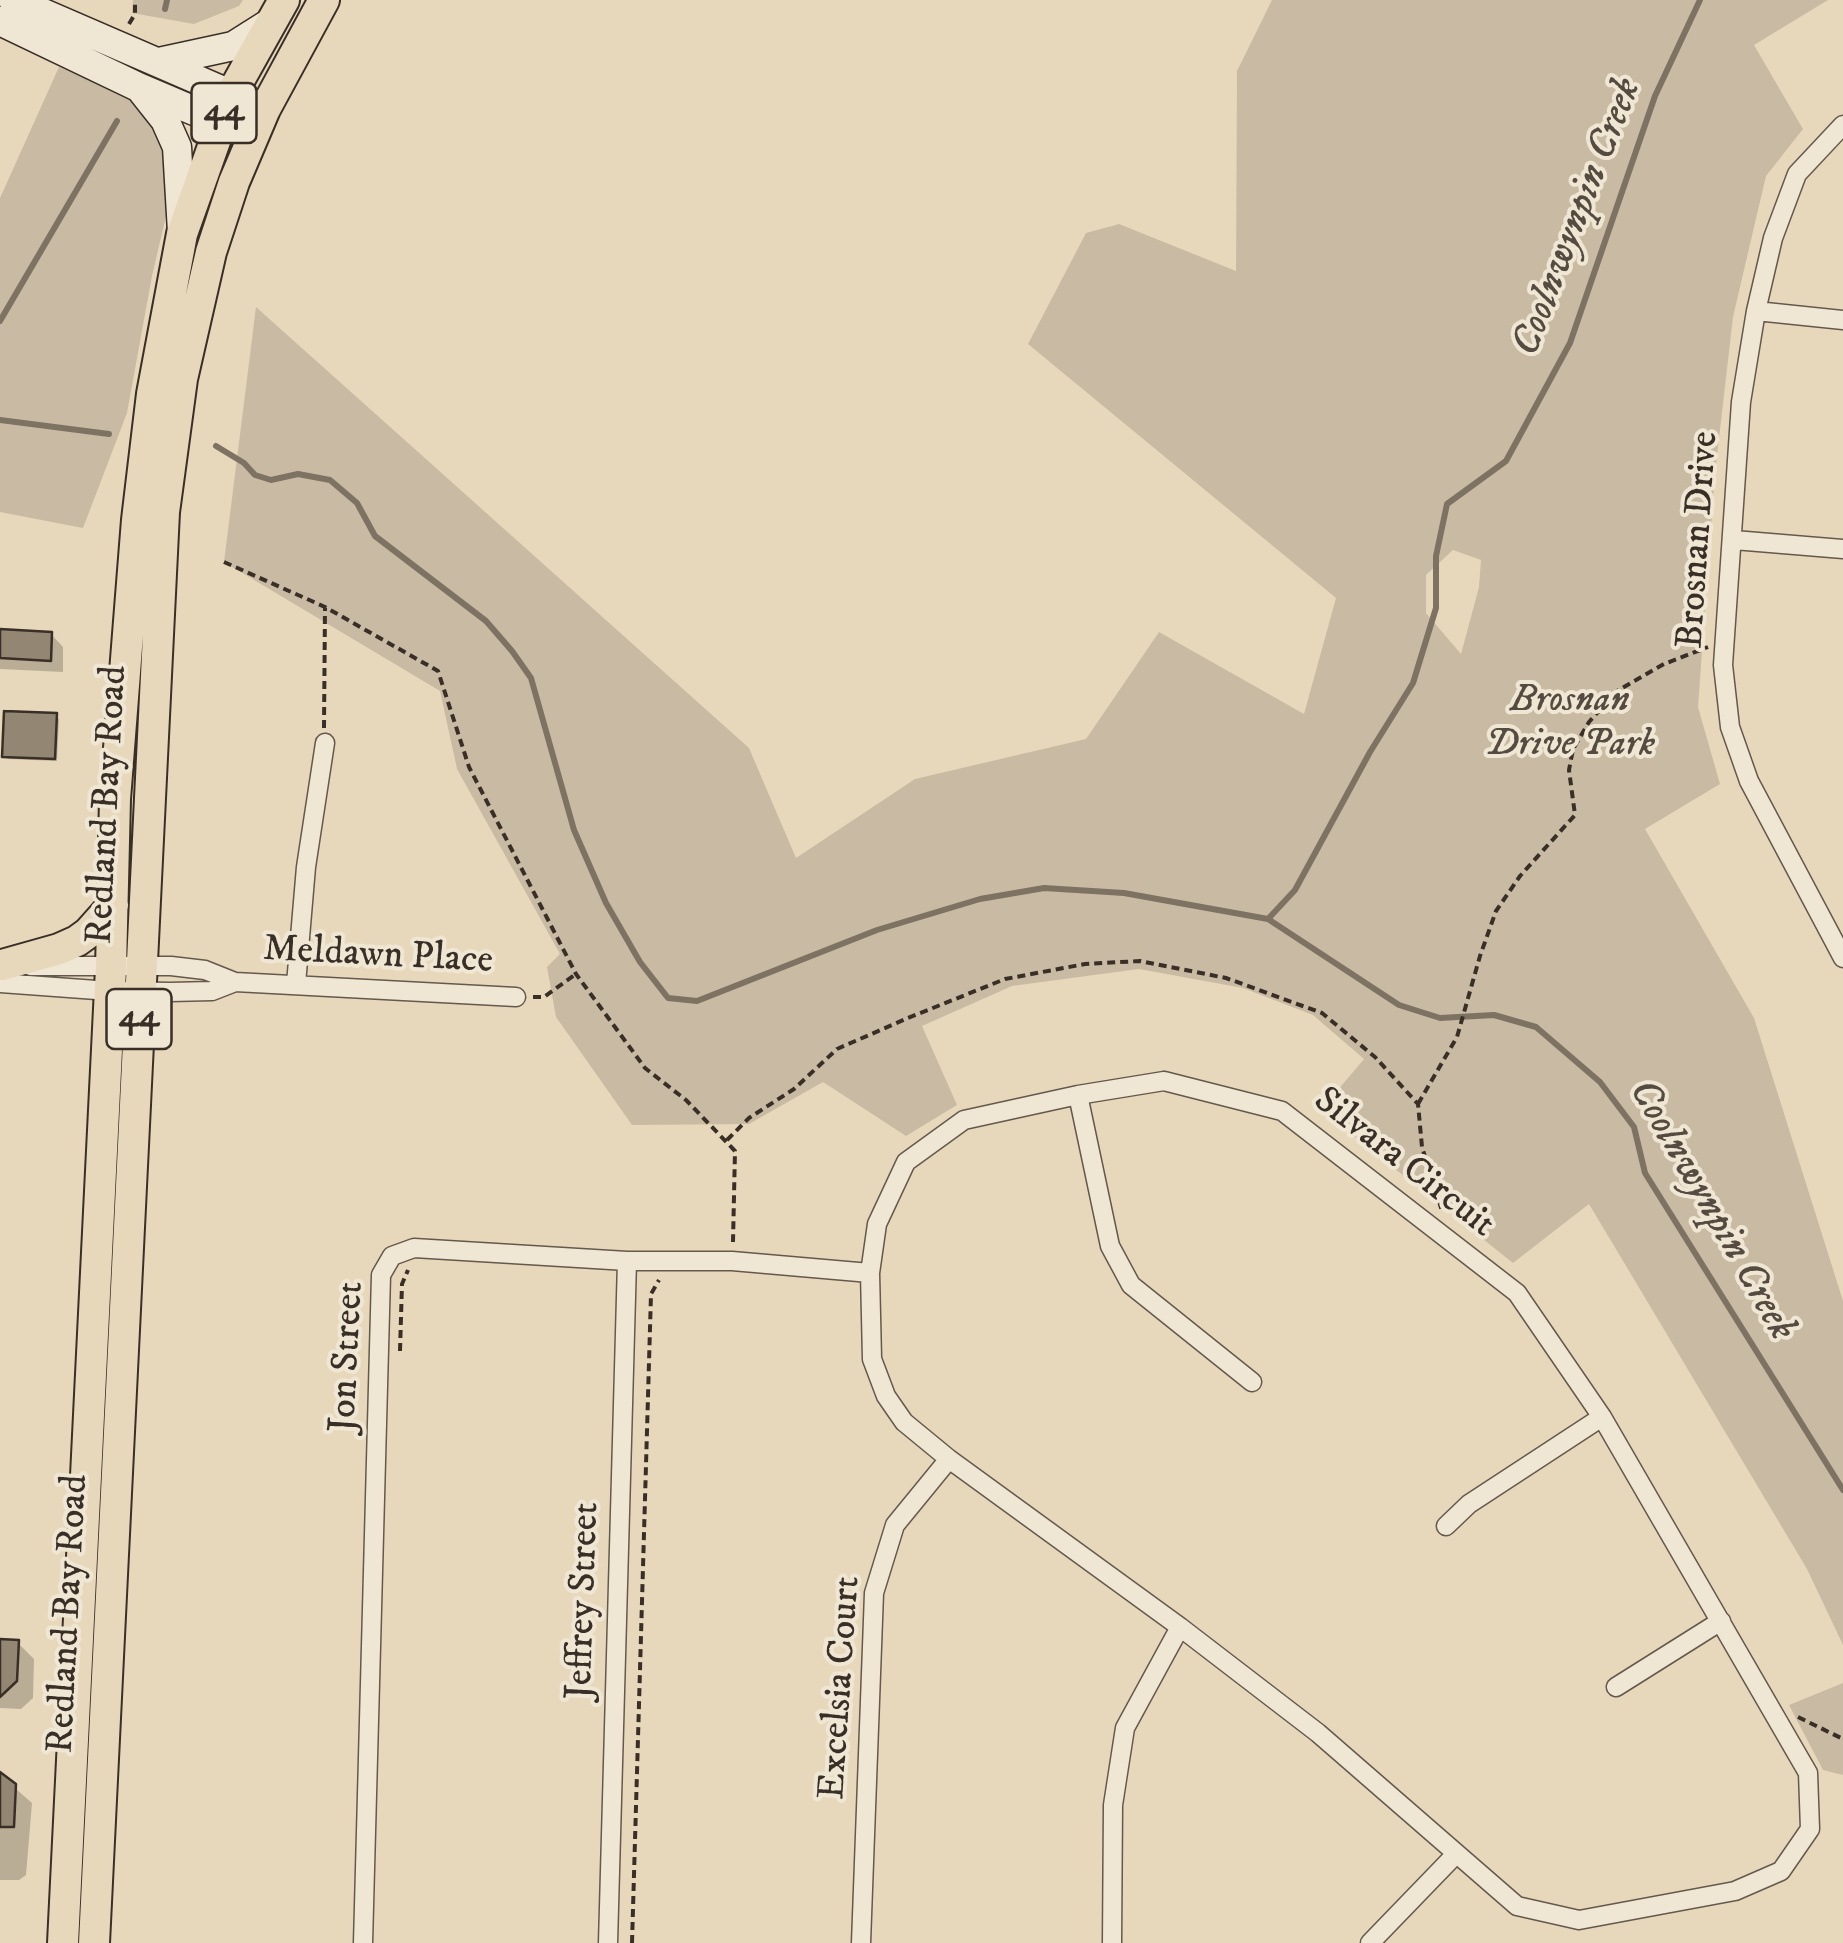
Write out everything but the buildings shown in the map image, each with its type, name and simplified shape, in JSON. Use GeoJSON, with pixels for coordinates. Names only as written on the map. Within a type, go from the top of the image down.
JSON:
{"type":"FeatureCollection","features":[{"type":"Feature","properties":{"kind":"main road"},"geometry":{"type":"LineString","coordinates":[[13,0],[158,62],[227,107],[259,122]]}},
{"type":"Feature","properties":{"kind":"main road","name":"Redland Bay Road"},"geometry":{"type":"LineString","coordinates":[[64,1943],[126,979],[153,704],[166,493],[182,378],[210,252],[259,122],[324,0]]}},
{"type":"Feature","properties":{"kind":"main road"},"geometry":{"type":"LineString","coordinates":[[158,62],[233,46],[277,11]]}},
{"type":"Feature","properties":{"kind":"main road","name":"Redland Bay Road"},"geometry":{"type":"LineString","coordinates":[[94,1943],[126,979],[112,906],[115,800],[137,520],[152,394],[182,234],[227,107],[277,11]]}},
{"type":"Feature","properties":{"kind":"main road"},"geometry":{"type":"LineString","coordinates":[[0,22],[138,87],[227,107]]}},
{"type":"Feature","properties":{"kind":"main road"},"geometry":{"type":"LineString","coordinates":[[138,87],[165,120],[177,147],[182,234]]}},
{"type":"Feature","properties":{"kind":"main road"},"geometry":{"type":"LineString","coordinates":[[1,971],[77,941],[112,906]]}},
{"type":"Feature","properties":{"kind":"street","name":"Brosnan Drive"},"geometry":{"type":"LineString","coordinates":[[1843,125],[1798,174],[1773,238],[1756,311],[1741,402],[1723,665],[1730,727],[1749,781],[1843,958]]}},
{"type":"Feature","properties":{"kind":"street"},"geometry":{"type":"LineString","coordinates":[[1756,311],[1843,320]]}},
{"type":"Feature","properties":{"kind":"street"},"geometry":{"type":"LineString","coordinates":[[1734,540],[1843,549]]}},
{"type":"Feature","properties":{"kind":"street"},"geometry":{"type":"LineString","coordinates":[[296,984],[306,867],[326,743]]}},
{"type":"Feature","properties":{"kind":"street","name":"Meldawn Place"},"geometry":{"type":"LineString","coordinates":[[126,979],[172,966],[205,970],[235,982],[516,998]]}},
{"type":"Feature","properties":{"kind":"street"},"geometry":{"type":"LineString","coordinates":[[1,971],[126,979]]}},
{"type":"Feature","properties":{"kind":"street","name":"Meldawn Place"},"geometry":{"type":"LineString","coordinates":[[126,979],[212,991],[235,982]]}},
{"type":"Feature","properties":{"kind":"street","name":"Silvara Circuit"},"geometry":{"type":"LineString","coordinates":[[1164,1081],[1282,1110],[1437,1232],[1517,1293],[1602,1417],[1808,1773],[1810,1829],[1781,1871],[1735,1891],[1579,1920],[1517,1906],[1318,1733],[904,1422],[886,1396],[872,1359],[870,1273],[877,1224],[906,1162],[964,1120],[1164,1081]]}},
{"type":"Feature","properties":{"kind":"street"},"geometry":{"type":"LineString","coordinates":[[1078,1096],[1110,1246],[1132,1285],[1252,1382]]}},
{"type":"Feature","properties":{"kind":"street","name":"Jon Street"},"geometry":{"type":"LineString","coordinates":[[363,1943],[381,1275],[392,1256],[414,1248],[627,1260],[732,1261],[870,1273]]}},
{"type":"Feature","properties":{"kind":"street","name":"Jeffrey Street"},"geometry":{"type":"LineString","coordinates":[[608,1943],[627,1260]]}},
{"type":"Feature","properties":{"kind":"street"},"geometry":{"type":"LineString","coordinates":[[1446,1526],[1469,1504],[1602,1417]]}},
{"type":"Feature","properties":{"kind":"street","name":"Excelsia Court"},"geometry":{"type":"LineString","coordinates":[[861,1943],[874,1594],[895,1525],[949,1459]]}},
{"type":"Feature","properties":{"kind":"street"},"geometry":{"type":"LineString","coordinates":[[1616,1687],[1721,1621]]}},
{"type":"Feature","properties":{"kind":"street"},"geometry":{"type":"LineString","coordinates":[[1112,1943],[1113,1805],[1125,1728],[1180,1627]]}},
{"type":"Feature","properties":{"kind":"street"},"geometry":{"type":"LineString","coordinates":[[1370,1943],[1456,1854]]}},
{"type":"Feature","properties":{"kind":"path"},"geometry":{"type":"LineString","coordinates":[[129,24],[135,0]]}},
{"type":"Feature","properties":{"kind":"path"},"geometry":{"type":"LineString","coordinates":[[224,562],[325,606],[438,670],[469,767],[576,974],[646,1068],[735,1151],[732,1261]]}},
{"type":"Feature","properties":{"kind":"path"},"geometry":{"type":"LineString","coordinates":[[325,606],[326,743]]}},
{"type":"Feature","properties":{"kind":"path"},"geometry":{"type":"LineString","coordinates":[[1437,1232],[1443,1218],[1441,1202],[1422,1147],[1418,1104],[1457,1037],[1496,911],[1520,876],[1575,814],[1569,770],[1573,749],[1588,722],[1617,691],[1664,664],[1725,640]]}},
{"type":"Feature","properties":{"kind":"path"},"geometry":{"type":"LineString","coordinates":[[1550,843],[1557,850]]}},
{"type":"Feature","properties":{"kind":"path"},"geometry":{"type":"LineString","coordinates":[[727,1140],[749,1118],[794,1089],[838,1049],[908,1018],[1005,979],[1085,964],[1140,960],[1226,978],[1322,1013],[1375,1057],[1418,1104]]}},
{"type":"Feature","properties":{"kind":"path"},"geometry":{"type":"LineString","coordinates":[[516,998],[544,996],[576,974]]}},
{"type":"Feature","properties":{"kind":"path"},"geometry":{"type":"LineString","coordinates":[[400,1352],[402,1284],[406,1273],[417,1264]]}},
{"type":"Feature","properties":{"kind":"path"},"geometry":{"type":"LineString","coordinates":[[632,1943],[649,1288],[667,1276]]}},
{"type":"Feature","properties":{"kind":"path"},"geometry":{"type":"LineString","coordinates":[[1768,1703],[1843,1739]]}},
{"type":"Feature","properties":{"kind":"green space"},"geometry":{"type":"Polygon","coordinates":[[[133,0],[243,0],[239,6],[194,24],[132,13],[133,0]]]}},
{"type":"Feature","properties":{"kind":"green space","name":"Brosnan Drive Park"},"geometry":{"type":"Polygon","coordinates":[[[1272,0],[1828,0],[1754,45],[1803,129],[1766,176],[1733,317],[1715,473],[1698,707],[1720,784],[1645,829],[1754,1018],[1843,1301],[1843,1645],[1807,1569],[1589,1204],[1513,1263],[1321,1110],[1364,1059],[1313,1015],[1243,988],[1139,969],[1012,986],[922,1026],[957,1105],[906,1136],[823,1082],[749,1124],[632,1125],[556,1017],[547,967],[560,954],[457,769],[440,691],[224,562],[256,307],[749,748],[796,858],[915,779],[1086,739],[1159,632],[1304,714],[1336,598],[1028,344],[1086,233],[1119,224],[1236,271],[1237,71],[1272,0]],[[1453,550],[1426,575],[1426,613],[1461,654],[1479,587],[1481,560],[1453,550]]]}},
{"type":"Feature","properties":{"kind":"green space"},"geometry":{"type":"Polygon","coordinates":[[[59,67],[138,102],[167,142],[173,186],[127,413],[83,528],[0,512],[0,198],[59,67]]]}},
{"type":"Feature","properties":{"kind":"green space"},"geometry":{"type":"Polygon","coordinates":[[[1843,1683],[1843,1775],[1823,1770],[1789,1705],[1843,1683]]]}},
{"type":"Feature","properties":{"kind":"waterway"},"geometry":{"type":"LineString","coordinates":[[165,9],[167,0]]}},
{"type":"Feature","properties":{"kind":"waterway","name":"Coolnwynpin Creek"},"geometry":{"type":"LineString","coordinates":[[1268,919],[1295,890],[1370,752],[1413,683],[1436,608],[1436,556],[1447,504],[1506,461],[1570,343],[1655,96],[1700,0]]}},
{"type":"Feature","properties":{"kind":"waterway"},"geometry":{"type":"LineString","coordinates":[[0,321],[117,121]]}},
{"type":"Feature","properties":{"kind":"waterway","name":"Coolnwynpin Creek"},"geometry":{"type":"LineString","coordinates":[[0,420],[109,434]]}},
{"type":"Feature","properties":{"kind":"waterway","name":"Coolnwynpin Creek"},"geometry":{"type":"LineString","coordinates":[[216,446],[244,463],[255,475],[271,480],[298,474],[330,480],[357,503],[375,536],[486,621],[512,651],[531,678],[574,830],[606,903],[640,962],[668,998],[697,1001],[877,930],[980,899],[1044,888],[1124,893],[1268,919],[1399,1005],[1440,1018],[1494,1015],[1536,1027],[1600,1082],[1634,1127],[1645,1173],[1843,1490]]}}]}
